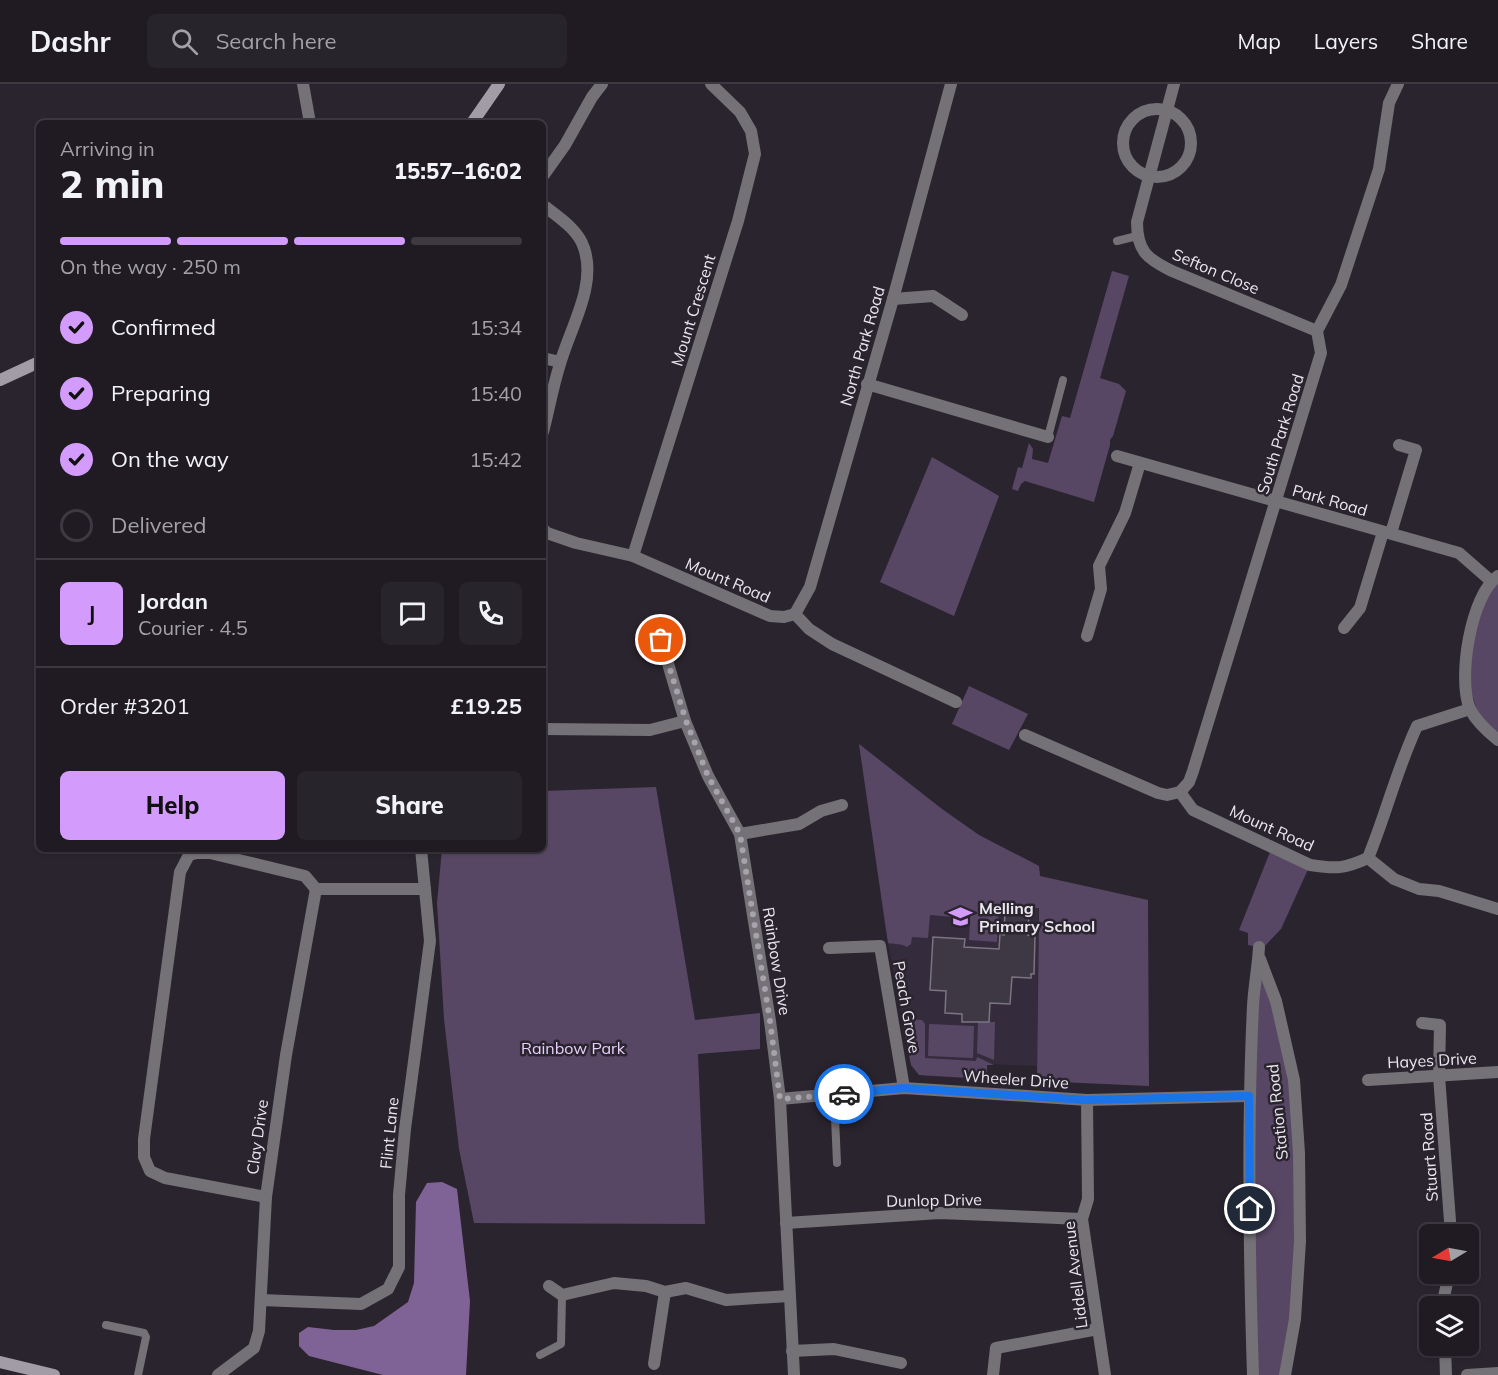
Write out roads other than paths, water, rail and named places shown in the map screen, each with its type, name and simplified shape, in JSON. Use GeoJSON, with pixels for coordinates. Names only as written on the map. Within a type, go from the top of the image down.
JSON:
{"type":"FeatureCollection","features":[{"type":"Feature","properties":{"kind":"main road"},"geometry":{"type":"LineString","coordinates":[[474,120],[499,84]]}},
{"type":"Feature","properties":{"kind":"main road"},"geometry":{"type":"LineString","coordinates":[[0,380],[36,363]]}},
{"type":"Feature","properties":{"kind":"main road"},"geometry":{"type":"LineString","coordinates":[[0,1362],[54,1375]]}},
{"type":"Feature","properties":{"kind":"street"},"geometry":{"type":"LineString","coordinates":[[303,84],[309,120]]}},
{"type":"Feature","properties":{"kind":"street"},"geometry":{"type":"LineString","coordinates":[[546,172],[602,84]]}},
{"type":"Feature","properties":{"kind":"street","name":"Mount Crescent"},"geometry":{"type":"LineString","coordinates":[[633,556],[738,221],[755,154],[751,131],[740,112],[711,84]]}},
{"type":"Feature","properties":{"kind":"street","name":"North Park Road"},"geometry":{"type":"LineString","coordinates":[[795,614],[810,587],[893,299],[951,84]]}},
{"type":"Feature","properties":{"kind":"street"},"geometry":{"type":"LineString","coordinates":[[1137,236],[1137,222],[1174,84]]}},
{"type":"Feature","properties":{"kind":"street"},"geometry":{"type":"LineString","coordinates":[[1317,331],[1341,285],[1379,169],[1389,103],[1398,84]]}},
{"type":"Feature","properties":{"kind":"street"},"geometry":{"type":"LineString","coordinates":[[1152,108],[1167,110],[1181,118],[1186,124],[1191,140],[1189,156],[1179,170],[1172,174],[1164,177],[1149,177],[1139,172],[1126,158],[1123,151],[1123,137],[1129,123],[1139,113],[1152,108]]}},
{"type":"Feature","properties":{"kind":"street"},"geometry":{"type":"LineString","coordinates":[[546,207],[571,227],[584,247],[589,272],[581,303],[560,362],[546,420]]}},
{"type":"Feature","properties":{"kind":"street","name":"Sefton Close"},"geometry":{"type":"LineString","coordinates":[[1137,236],[1143,251],[1154,262],[1317,331]]}},
{"type":"Feature","properties":{"kind":"street"},"geometry":{"type":"LineString","coordinates":[[893,299],[933,296],[962,315]]}},
{"type":"Feature","properties":{"kind":"street","name":"South Park Road"},"geometry":{"type":"LineString","coordinates":[[1180,792],[1189,782],[1193,771],[1277,502],[1321,353],[1317,331]]}},
{"type":"Feature","properties":{"kind":"street"},"geometry":{"type":"LineString","coordinates":[[546,359],[560,362]]}},
{"type":"Feature","properties":{"kind":"street"},"geometry":{"type":"LineString","coordinates":[[867,384],[1048,437]]}},
{"type":"Feature","properties":{"kind":"street"},"geometry":{"type":"LineString","coordinates":[[1344,628],[1360,608],[1416,450],[1399,445]]}},
{"type":"Feature","properties":{"kind":"street","name":"Park Road"},"geometry":{"type":"LineString","coordinates":[[1117,456],[1459,553],[1494,578]]}},
{"type":"Feature","properties":{"kind":"street"},"geometry":{"type":"LineString","coordinates":[[1087,636],[1101,589],[1099,566],[1125,513],[1140,463]]}},
{"type":"Feature","properties":{"kind":"street","name":"Mount Road"},"geometry":{"type":"LineString","coordinates":[[546,532],[576,543],[633,556],[770,616],[784,617],[795,614]]}},
{"type":"Feature","properties":{"kind":"street"},"geometry":{"type":"LineString","coordinates":[[1494,578],[1482,595],[1467,652],[1465,678],[1470,709],[1498,741]]}},
{"type":"Feature","properties":{"kind":"street"},"geometry":{"type":"LineString","coordinates":[[795,614],[809,629],[832,644],[956,702]]}},
{"type":"Feature","properties":{"kind":"street","name":"Rainbow Drive"},"geometry":{"type":"LineString","coordinates":[[661,640],[686,721],[708,776],[740,834],[780,1099],[794,1375]]}},
{"type":"Feature","properties":{"kind":"street"},"geometry":{"type":"LineString","coordinates":[[1470,709],[1417,726],[1402,758],[1368,858],[1394,879],[1419,889],[1439,891],[1498,909]]}},
{"type":"Feature","properties":{"kind":"street"},"geometry":{"type":"LineString","coordinates":[[546,729],[650,730],[686,721]]}},
{"type":"Feature","properties":{"kind":"street"},"geometry":{"type":"LineString","coordinates":[[1025,735],[1158,794],[1167,795],[1180,792]]}},
{"type":"Feature","properties":{"kind":"street","name":"Mount Road"},"geometry":{"type":"LineString","coordinates":[[1180,792],[1193,810],[1310,865],[1329,868],[1347,867],[1368,858]]}},
{"type":"Feature","properties":{"kind":"street"},"geometry":{"type":"LineString","coordinates":[[740,834],[799,824],[820,811],[842,805]]}},
{"type":"Feature","properties":{"kind":"street","name":"Flint Lane"},"geometry":{"type":"LineString","coordinates":[[261,1300],[361,1304],[388,1289],[399,1267],[399,1195],[405,1129],[430,941],[420,852]]}},
{"type":"Feature","properties":{"kind":"street"},"geometry":{"type":"LineString","coordinates":[[266,1197],[165,1178],[150,1171],[144,1157],[144,1139],[180,872],[189,855],[210,853],[305,876],[316,889],[425,889]]}},
{"type":"Feature","properties":{"kind":"street","name":"Clay Drive"},"geometry":{"type":"LineString","coordinates":[[218,1375],[254,1348],[259,1331],[266,1197],[286,1055],[316,889]]}},
{"type":"Feature","properties":{"kind":"street","name":"Peach Grove"},"geometry":{"type":"LineString","coordinates":[[829,948],[880,946],[904,1088]]}},
{"type":"Feature","properties":{"kind":"street","name":"Station Road"},"geometry":{"type":"LineString","coordinates":[[1253,1375],[1249,1096],[1253,1002],[1259,952],[1276,1001],[1294,1080],[1299,1153],[1300,1241],[1297,1297],[1285,1375]]}},
{"type":"Feature","properties":{"kind":"street"},"geometry":{"type":"LineString","coordinates":[[1253,1002],[1276,1001]]}},
{"type":"Feature","properties":{"kind":"street","name":"Stuart Road"},"geometry":{"type":"LineString","coordinates":[[1422,1023],[1440,1025],[1439,1076],[1450,1224]]}},
{"type":"Feature","properties":{"kind":"street","name":"Hayes Drive"},"geometry":{"type":"LineString","coordinates":[[1368,1080],[1498,1072]]}},
{"type":"Feature","properties":{"kind":"street","name":"Wheeler Drive"},"geometry":{"type":"LineString","coordinates":[[780,1099],[904,1088],[1087,1100],[1249,1096]]}},
{"type":"Feature","properties":{"kind":"street","name":"Liddell Avenue"},"geometry":{"type":"LineString","coordinates":[[1087,1100],[1088,1199],[1082,1219],[1105,1375]]}},
{"type":"Feature","properties":{"kind":"street","name":"Dunlop Drive"},"geometry":{"type":"LineString","coordinates":[[786,1223],[939,1213],[1082,1219]]}},
{"type":"Feature","properties":{"kind":"street"},"geometry":{"type":"LineString","coordinates":[[549,1286],[562,1296],[615,1283],[646,1286],[665,1293],[686,1288],[726,1300],[789,1296]]}},
{"type":"Feature","properties":{"kind":"street"},"geometry":{"type":"LineString","coordinates":[[654,1364],[665,1293]]}},
{"type":"Feature","properties":{"kind":"street"},"geometry":{"type":"LineString","coordinates":[[993,1375],[996,1348],[1098,1329]]}},
{"type":"Feature","properties":{"kind":"street"},"geometry":{"type":"LineString","coordinates":[[792,1351],[834,1349],[901,1363]]}},
{"type":"Feature","properties":{"kind":"street"},"geometry":{"type":"LineString","coordinates":[[1445,1356],[1446,1375]]}},
{"type":"Feature","properties":{"kind":"street"},"geometry":{"type":"LineString","coordinates":[[1467,1375],[1498,1373]]}},
{"type":"Feature","properties":{"kind":"lane"},"geometry":{"type":"LineString","coordinates":[[1117,241],[1137,236]]}},
{"type":"Feature","properties":{"kind":"lane"},"geometry":{"type":"LineString","coordinates":[[1048,437],[1063,380]]}},
{"type":"Feature","properties":{"kind":"lane"},"geometry":{"type":"LineString","coordinates":[[834,1095],[837,1163]]}},
{"type":"Feature","properties":{"kind":"lane"},"geometry":{"type":"LineString","coordinates":[[540,1355],[561,1344],[562,1296]]}},
{"type":"Feature","properties":{"kind":"lane"},"geometry":{"type":"LineString","coordinates":[[106,1325],[144,1333],[146,1337],[138,1375]]}},
{"type":"Feature","properties":{"kind":"place","name":"Melling Primary School"},"geometry":{"type":"Point","coordinates":[961,917]}},
{"type":"Feature","properties":{"kind":"park label","name":"Rainbow Park"},"geometry":{"type":"Point","coordinates":[573,1048]}}]}
